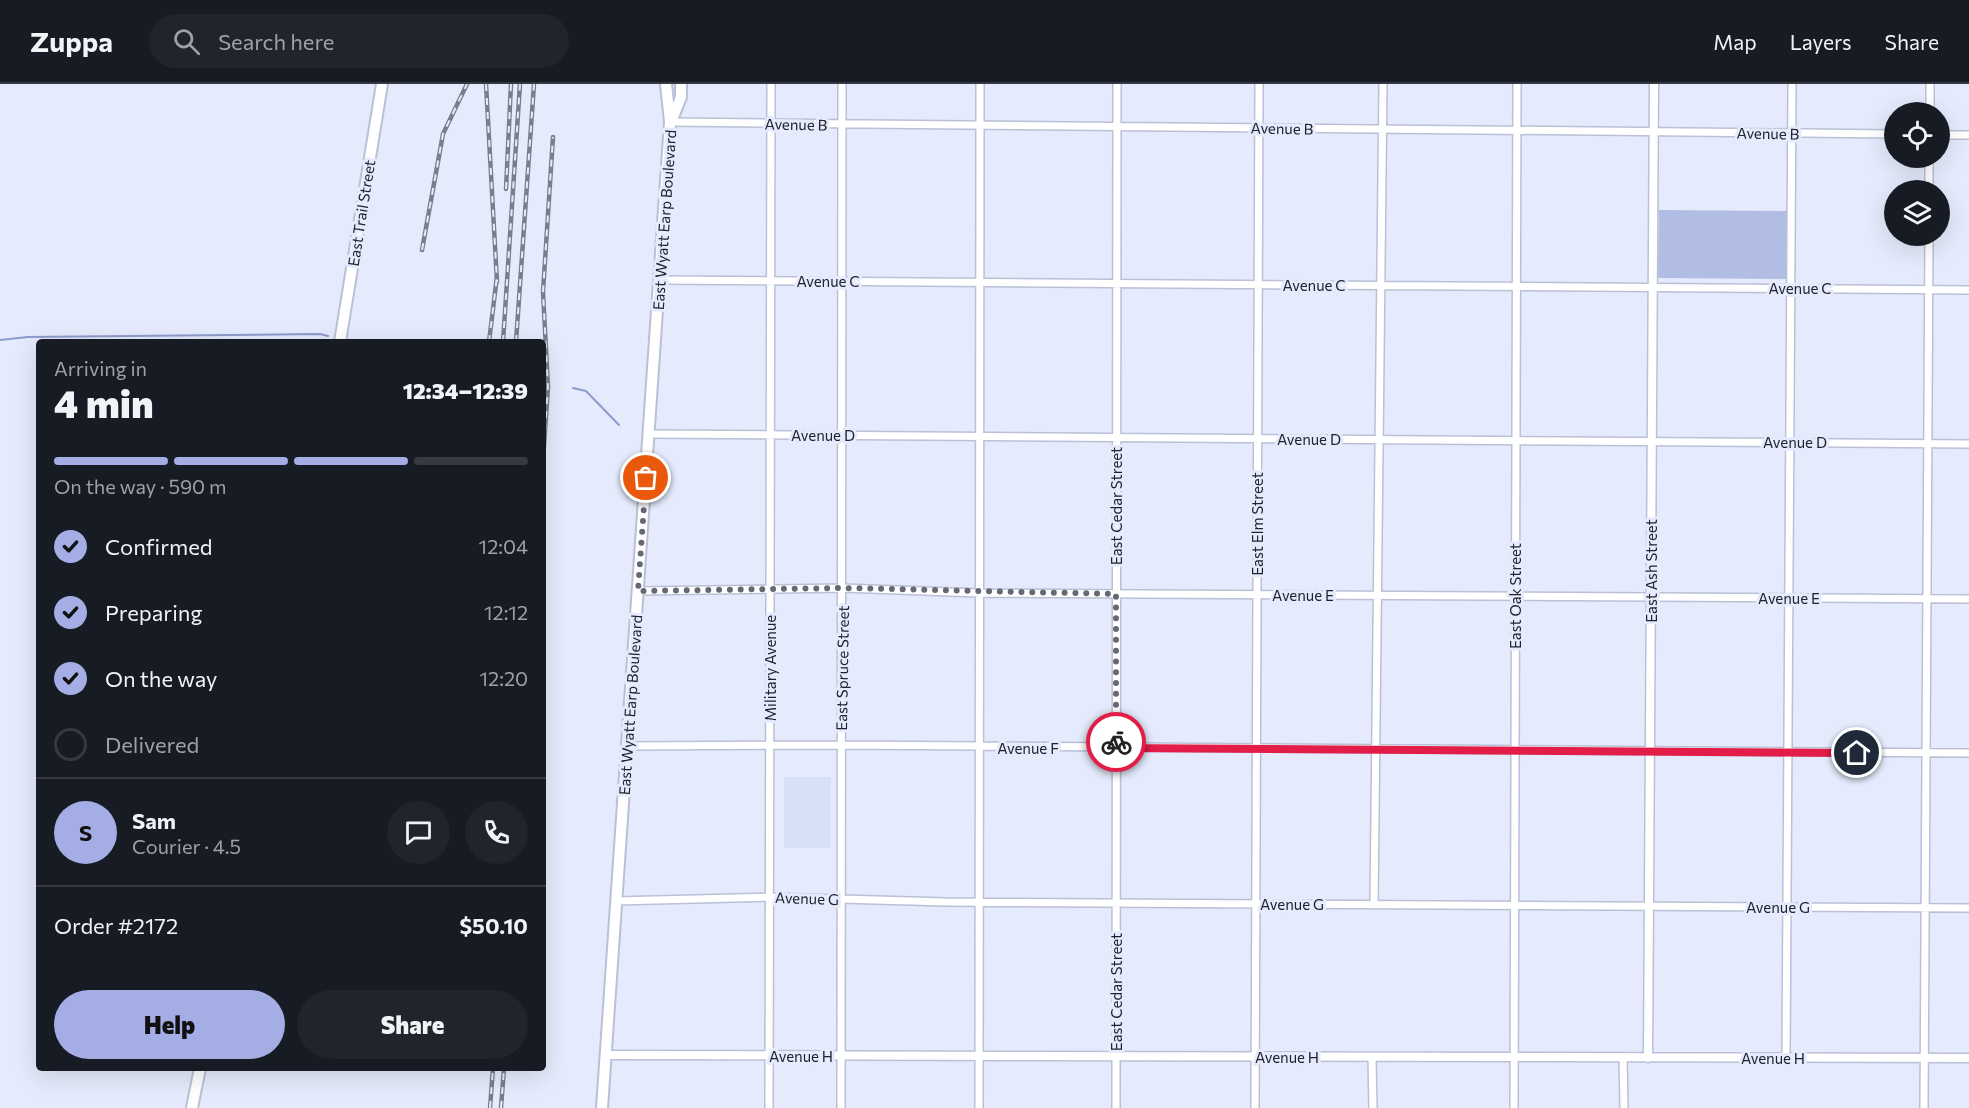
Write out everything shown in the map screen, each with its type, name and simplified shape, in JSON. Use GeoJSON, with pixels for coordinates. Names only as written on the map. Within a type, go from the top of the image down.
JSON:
{"type":"FeatureCollection","features":[{"type":"Feature","properties":{"kind":"main road","name":"East Trail Street"},"geometry":{"type":"LineString","coordinates":[[340,339],[382,84]]}},
{"type":"Feature","properties":{"kind":"main road","name":"East Wyatt Earp Boulevard"},"geometry":{"type":"LineString","coordinates":[[602,1108],[670,122],[666,84]]}},
{"type":"Feature","properties":{"kind":"main road","name":"East Wyatt Earp Boulevard"},"geometry":{"type":"LineString","coordinates":[[670,122],[681,97],[681,84]]}},
{"type":"Feature","properties":{"kind":"main road"},"geometry":{"type":"LineString","coordinates":[[192,1108],[199,1071]]}},
{"type":"Feature","properties":{"kind":"street","name":"Military Avenue"},"geometry":{"type":"LineString","coordinates":[[769,1108],[771,84]]}},
{"type":"Feature","properties":{"kind":"street","name":"East Spruce Street"},"geometry":{"type":"LineString","coordinates":[[841,1108],[842,84]]}},
{"type":"Feature","properties":{"kind":"street"},"geometry":{"type":"LineString","coordinates":[[979,1108],[980,84]]}},
{"type":"Feature","properties":{"kind":"street","name":"East Cedar Street"},"geometry":{"type":"LineString","coordinates":[[1116,1108],[1117,84]]}},
{"type":"Feature","properties":{"kind":"street","name":"East Elm Street"},"geometry":{"type":"LineString","coordinates":[[1255,1108],[1259,84]]}},
{"type":"Feature","properties":{"kind":"street"},"geometry":{"type":"LineString","coordinates":[[1374,905],[1383,84]]}},
{"type":"Feature","properties":{"kind":"street","name":"East Oak Street"},"geometry":{"type":"LineString","coordinates":[[1514,1108],[1517,84]]}},
{"type":"Feature","properties":{"kind":"street","name":"East Ash Street"},"geometry":{"type":"LineString","coordinates":[[1648,1058],[1654,84]]}},
{"type":"Feature","properties":{"kind":"street"},"geometry":{"type":"LineString","coordinates":[[1786,1058],[1792,84]]}},
{"type":"Feature","properties":{"kind":"street"},"geometry":{"type":"LineString","coordinates":[[1930,84],[1930,102]]}},
{"type":"Feature","properties":{"kind":"street","name":"Avenue B"},"geometry":{"type":"LineString","coordinates":[[670,122],[1884,134]]}},
{"type":"Feature","properties":{"kind":"street"},"geometry":{"type":"LineString","coordinates":[[1950,135],[1969,135]]}},
{"type":"Feature","properties":{"kind":"street"},"geometry":{"type":"LineString","coordinates":[[1924,1108],[1929,246]]}},
{"type":"Feature","properties":{"kind":"street","name":"Avenue C"},"geometry":{"type":"LineString","coordinates":[[659,280],[1969,290]]}},
{"type":"Feature","properties":{"kind":"street","name":"Avenue D"},"geometry":{"type":"LineString","coordinates":[[649,434],[1969,444]]}},
{"type":"Feature","properties":{"kind":"street","name":"Avenue E"},"geometry":{"type":"LineString","coordinates":[[638,591],[843,588],[979,593],[1969,599]]}},
{"type":"Feature","properties":{"kind":"street","name":"Avenue F"},"geometry":{"type":"LineString","coordinates":[[627,746],[841,744],[979,748],[1969,753]]}},
{"type":"Feature","properties":{"kind":"street","name":"Avenue G"},"geometry":{"type":"LineString","coordinates":[[616,901],[770,897],[979,903],[1969,908]]}},
{"type":"Feature","properties":{"kind":"street","name":"Avenue H"},"geometry":{"type":"LineString","coordinates":[[605,1055],[1969,1058]]}},
{"type":"Feature","properties":{"kind":"street"},"geometry":{"type":"LineString","coordinates":[[1372,1057],[1373,1108]]}},
{"type":"Feature","properties":{"kind":"street"},"geometry":{"type":"LineString","coordinates":[[1623,1058],[1624,1108]]}},
{"type":"Feature","properties":{"kind":"shaded area"},"geometry":{"type":"Polygon","coordinates":[[[1659,210],[1787,211],[1786,279],[1658,278],[1659,210]]]}},
{"type":"Feature","properties":{"kind":"shaded area"},"geometry":{"type":"Polygon","coordinates":[[[784,777],[831,777],[830,848],[784,848],[784,777]]]}},
{"type":"Feature","properties":{"kind":"waterway"},"geometry":{"type":"LineString","coordinates":[[0,340],[28,337],[320,334],[328,336]]}},
{"type":"Feature","properties":{"kind":"waterway"},"geometry":{"type":"LineString","coordinates":[[573,388],[586,391],[619,425]]}},
{"type":"Feature","properties":{"kind":"railway"},"geometry":{"type":"LineString","coordinates":[[422,250],[443,134],[467,84]]}},
{"type":"Feature","properties":{"kind":"railway"},"geometry":{"type":"LineString","coordinates":[[486,84],[497,282]]}},
{"type":"Feature","properties":{"kind":"railway"},"geometry":{"type":"LineString","coordinates":[[506,189],[511,84]]}},
{"type":"Feature","properties":{"kind":"railway"},"geometry":{"type":"LineString","coordinates":[[503,339],[520,84]]}},
{"type":"Feature","properties":{"kind":"railway"},"geometry":{"type":"LineString","coordinates":[[516,339],[534,84]]}},
{"type":"Feature","properties":{"kind":"railway"},"geometry":{"type":"LineString","coordinates":[[545,339],[543,292],[553,137]]}},
{"type":"Feature","properties":{"kind":"railway"},"geometry":{"type":"LineString","coordinates":[[489,339],[497,276]]}},
{"type":"Feature","properties":{"kind":"railway"},"geometry":{"type":"LineString","coordinates":[[546,349],[548,387],[546,416]]}},
{"type":"Feature","properties":{"kind":"railway"},"geometry":{"type":"LineString","coordinates":[[490,1108],[493,1071]]}},
{"type":"Feature","properties":{"kind":"railway"},"geometry":{"type":"LineString","coordinates":[[501,1108],[504,1071]]}},
{"type":"Feature","properties":{"kind":"way so far"},"geometry":{"type":"LineString","coordinates":[[646,478],[638,591],[843,588],[979,593],[1116,594],[1116,742]]}},
{"type":"Feature","properties":{"kind":"route"},"geometry":{"type":"LineString","coordinates":[[1116,742],[1116,748],[1857,753]]}}]}
